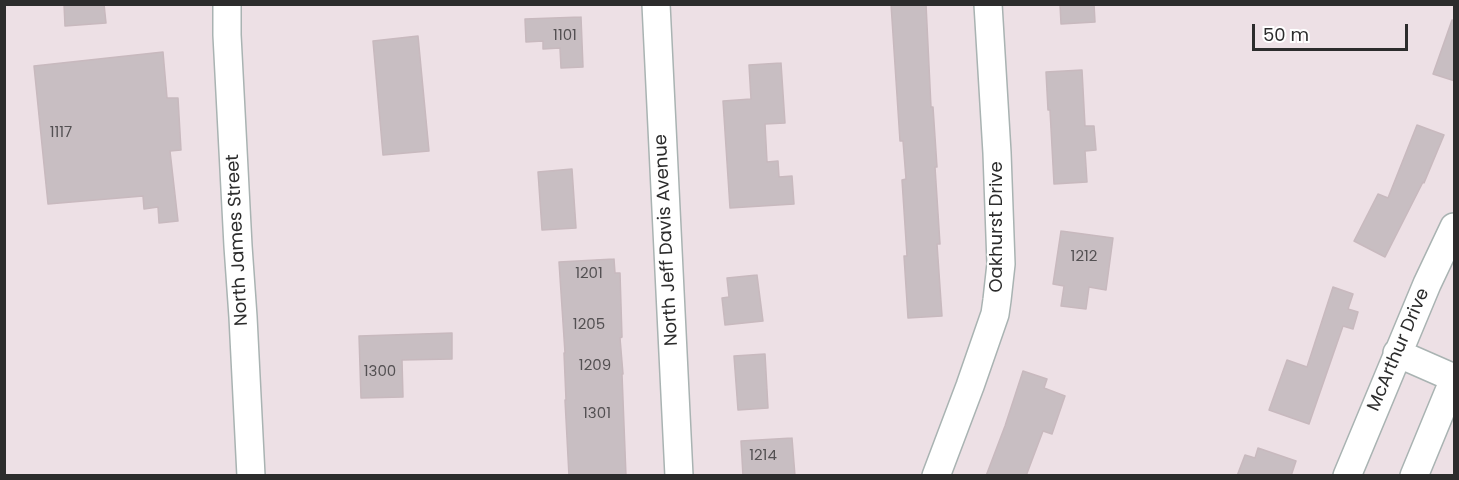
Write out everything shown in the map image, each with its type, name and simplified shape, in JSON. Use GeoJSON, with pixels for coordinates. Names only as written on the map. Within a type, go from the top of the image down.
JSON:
{"type":"FeatureCollection","features":[{"type":"Feature","properties":{"kind":"street","name":"North James Street"},"geometry":{"type":"LineString","coordinates":[[227,4],[251,476]]}},
{"type":"Feature","properties":{"kind":"street","name":"North Jeff Davis Avenue"},"geometry":{"type":"LineString","coordinates":[[656,4],[679,476]]}},
{"type":"Feature","properties":{"kind":"street","name":"Oakhurst Drive"},"geometry":{"type":"LineString","coordinates":[[936,476],[994,314],[1001,264],[988,4]]}},
{"type":"Feature","properties":{"kind":"street","name":"McArthur Drive"},"geometry":{"type":"LineString","coordinates":[[1347,476],[1426,284],[1455,227]]}},
{"type":"Feature","properties":{"kind":"street"},"geometry":{"type":"LineString","coordinates":[[1397,353],[1455,378],[1414,476]]}},
{"type":"Feature","properties":{"kind":"building"},"geometry":{"type":"Polygon","coordinates":[[[64,4],[104,4],[106,23],[65,26],[64,4]]]}},
{"type":"Feature","properties":{"kind":"building"},"geometry":{"type":"Polygon","coordinates":[[[891,4],[926,4],[931,107],[933,107],[937,167],[935,167],[940,244],[937,244],[942,316],[908,318],[902,180],[906,179],[903,141],[900,141],[891,4]]]}},
{"type":"Feature","properties":{"kind":"building"},"geometry":{"type":"Polygon","coordinates":[[[1060,4],[1094,4],[1095,22],[1061,24],[1060,4]]]}},
{"type":"Feature","properties":{"kind":"building"},"geometry":{"type":"Polygon","coordinates":[[[581,17],[583,67],[561,68],[560,48],[543,49],[543,41],[526,42],[525,19],[581,17]]]}},
{"type":"Feature","properties":{"kind":"building"},"geometry":{"type":"Polygon","coordinates":[[[1452,20],[1455,21],[1455,81],[1433,74],[1452,20]]]}},
{"type":"Feature","properties":{"kind":"building"},"geometry":{"type":"Polygon","coordinates":[[[418,36],[429,151],[383,155],[373,41],[418,36]]]}},
{"type":"Feature","properties":{"kind":"building"},"geometry":{"type":"Polygon","coordinates":[[[163,52],[167,98],[178,98],[181,150],[170,151],[178,221],[159,223],[158,207],[144,209],[143,196],[48,204],[34,66],[163,52]]]}},
{"type":"Feature","properties":{"kind":"building"},"geometry":{"type":"Polygon","coordinates":[[[781,63],[785,123],[765,124],[767,162],[778,161],[779,177],[792,176],[794,204],[730,208],[723,101],[751,99],[749,65],[781,63]]]}},
{"type":"Feature","properties":{"kind":"building"},"geometry":{"type":"Polygon","coordinates":[[[1082,70],[1085,126],[1094,126],[1096,150],[1085,151],[1087,182],[1054,184],[1046,72],[1082,70]]]}},
{"type":"Feature","properties":{"kind":"building"},"geometry":{"type":"Polygon","coordinates":[[[1417,125],[1444,135],[1424,183],[1385,257],[1354,241],[1378,194],[1388,198],[1417,125]]]}},
{"type":"Feature","properties":{"kind":"building"},"geometry":{"type":"Polygon","coordinates":[[[572,169],[576,228],[542,230],[538,172],[572,169]]]}},
{"type":"Feature","properties":{"kind":"building"},"geometry":{"type":"Polygon","coordinates":[[[1061,231],[1113,238],[1106,290],[1089,287],[1086,309],[1061,306],[1064,286],[1053,284],[1061,231]]]}},
{"type":"Feature","properties":{"kind":"building"},"geometry":{"type":"Polygon","coordinates":[[[614,259],[615,273],[620,273],[622,337],[620,338],[626,476],[569,476],[559,262],[614,259]]]}},
{"type":"Feature","properties":{"kind":"building"},"geometry":{"type":"Polygon","coordinates":[[[757,275],[763,321],[725,325],[722,298],[729,297],[727,278],[757,275]]]}},
{"type":"Feature","properties":{"kind":"building"},"geometry":{"type":"Polygon","coordinates":[[[1333,287],[1353,294],[1348,309],[1358,312],[1353,329],[1343,326],[1309,424],[1269,410],[1287,360],[1307,367],[1333,287]]]}},
{"type":"Feature","properties":{"kind":"building"},"geometry":{"type":"Polygon","coordinates":[[[452,333],[452,359],[402,360],[403,397],[361,398],[359,336],[452,333]]]}},
{"type":"Feature","properties":{"kind":"building"},"geometry":{"type":"Polygon","coordinates":[[[765,354],[768,408],[738,410],[734,356],[765,354]]]}},
{"type":"Feature","properties":{"kind":"building"},"geometry":{"type":"Polygon","coordinates":[[[1023,371],[1047,379],[1044,388],[1065,396],[1052,434],[1043,431],[1026,476],[986,476],[1005,426],[1023,371]]]}},
{"type":"Feature","properties":{"kind":"building"},"geometry":{"type":"Polygon","coordinates":[[[792,438],[795,476],[743,476],[741,441],[792,438]]]}},
{"type":"Feature","properties":{"kind":"building"},"geometry":{"type":"Polygon","coordinates":[[[1258,448],[1296,461],[1291,476],[1237,476],[1245,455],[1255,458],[1258,448]]]}}]}
